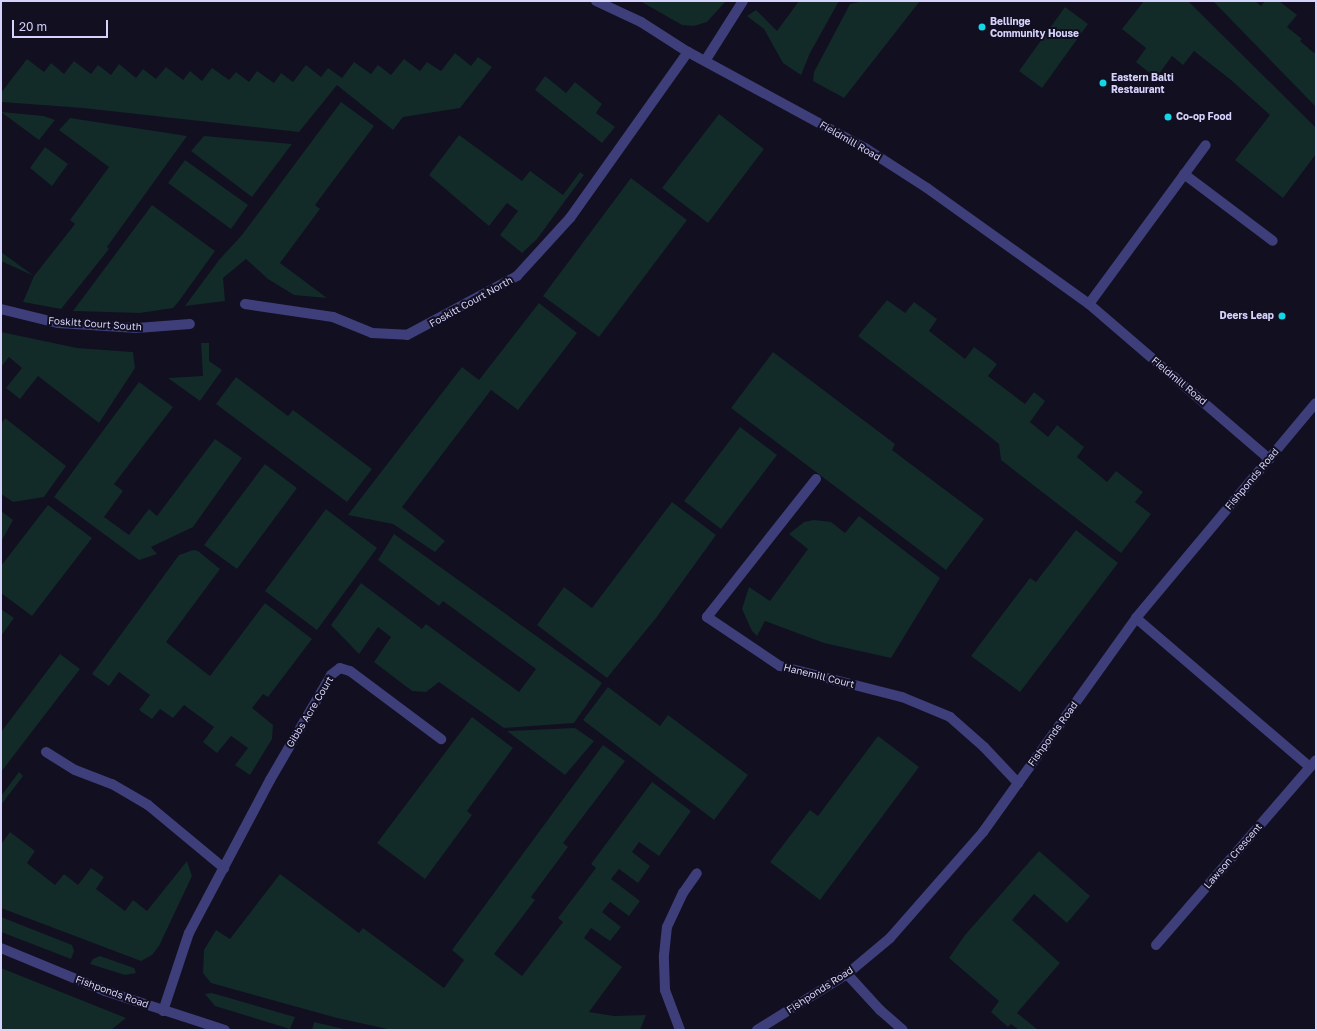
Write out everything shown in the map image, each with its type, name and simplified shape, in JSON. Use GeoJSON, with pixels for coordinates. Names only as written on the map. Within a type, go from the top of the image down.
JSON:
{"type":"FeatureCollection","features":[{"type":"Feature","properties":{"kind":"street","name":"Fieldmill Road"},"geometry":{"type":"LineString","coordinates":[[596,1],[641,22],[688,52],[865,148],[928,188],[1089,304],[1269,459]]}},
{"type":"Feature","properties":{"kind":"street"},"geometry":{"type":"LineString","coordinates":[[705,61],[743,1]]}},
{"type":"Feature","properties":{"kind":"street","name":"Foskitt Court North"},"geometry":{"type":"LineString","coordinates":[[245,304],[333,317],[372,333],[407,335],[517,276],[570,218],[688,52]]}},
{"type":"Feature","properties":{"kind":"street"},"geometry":{"type":"LineString","coordinates":[[1089,304],[1206,145]]}},
{"type":"Feature","properties":{"kind":"street"},"geometry":{"type":"LineString","coordinates":[[1184,174],[1273,241]]}},
{"type":"Feature","properties":{"kind":"street","name":"Foskitt Court South"},"geometry":{"type":"LineString","coordinates":[[1,309],[58,323],[137,328],[190,324]]}},
{"type":"Feature","properties":{"kind":"street","name":"Fishponds Road"},"geometry":{"type":"LineString","coordinates":[[757,1030],[847,974],[890,938],[983,832],[1136,618],[1316,403]]}},
{"type":"Feature","properties":{"kind":"street","name":"Hanemill Court"},"geometry":{"type":"LineString","coordinates":[[816,478],[707,617],[780,666],[902,697],[950,717],[984,747],[1018,783]]}},
{"type":"Feature","properties":{"kind":"street","name":"Lawson Crescent"},"geometry":{"type":"LineString","coordinates":[[1136,618],[1313,764],[1156,945]]}},
{"type":"Feature","properties":{"kind":"street","name":"Gibbs Acre Court"},"geometry":{"type":"LineString","coordinates":[[163,1011],[189,933],[277,766],[331,675],[340,668],[350,671],[441,739]]}},
{"type":"Feature","properties":{"kind":"street"},"geometry":{"type":"LineString","coordinates":[[46,752],[75,770],[112,784],[148,805],[224,868]]}},
{"type":"Feature","properties":{"kind":"street"},"geometry":{"type":"LineString","coordinates":[[680,1030],[665,990],[664,955],[667,927],[683,893],[697,873]]}},
{"type":"Feature","properties":{"kind":"street","name":"Fishponds Road"},"geometry":{"type":"LineString","coordinates":[[1,948],[105,991],[225,1030]]}},
{"type":"Feature","properties":{"kind":"street"},"geometry":{"type":"LineString","coordinates":[[847,974],[880,1010],[903,1030]]}},
{"type":"Feature","properties":{"kind":"green space"},"geometry":{"type":"Polygon","coordinates":[[[640,1],[726,1],[707,22],[694,26],[682,25],[640,1]]]}},
{"type":"Feature","properties":{"kind":"green space"},"geometry":{"type":"Polygon","coordinates":[[[799,1],[839,1],[810,53],[801,75],[783,63],[764,29],[747,16],[756,10],[777,31],[799,1]]]}},
{"type":"Feature","properties":{"kind":"green space"},"geometry":{"type":"Polygon","coordinates":[[[864,1],[920,1],[844,98],[813,81],[814,72],[850,4],[864,1]]]}},
{"type":"Feature","properties":{"kind":"green space"},"geometry":{"type":"Polygon","coordinates":[[[1144,1],[1188,1],[1316,128],[1316,154],[1283,198],[1235,160],[1270,115],[1231,80],[1194,51],[1183,65],[1172,56],[1156,78],[1136,62],[1146,48],[1122,29],[1144,1]]]}},
{"type":"Feature","properties":{"kind":"green space"},"geometry":{"type":"Polygon","coordinates":[[[1213,1],[1255,1],[1261,6],[1265,1],[1279,1],[1297,15],[1287,27],[1302,39],[1300,41],[1314,53],[1316,51],[1316,107],[1213,1]]]}},
{"type":"Feature","properties":{"kind":"green space"},"geometry":{"type":"Polygon","coordinates":[[[1065,7],[1088,24],[1042,88],[1019,71],[1065,7]]]}},
{"type":"Feature","properties":{"kind":"green space"},"geometry":{"type":"Polygon","coordinates":[[[455,53],[471,66],[478,57],[492,67],[460,108],[403,117],[393,130],[337,85],[299,132],[83,108],[1,102],[1,93],[27,59],[44,72],[51,63],[64,74],[74,61],[91,74],[98,65],[111,75],[119,64],[136,78],[143,69],[156,79],[166,67],[183,80],[190,71],[202,81],[212,68],[229,80],[236,72],[249,82],[257,71],[274,83],[281,73],[293,82],[306,65],[321,77],[328,68],[342,78],[354,62],[371,74],[378,65],[391,75],[404,59],[420,71],[427,62],[441,71],[455,53]]]}},
{"type":"Feature","properties":{"kind":"green space"},"geometry":{"type":"Polygon","coordinates":[[[545,76],[566,93],[575,82],[602,104],[596,113],[615,127],[602,143],[535,90],[545,76]]]}},
{"type":"Feature","properties":{"kind":"green space"},"geometry":{"type":"Polygon","coordinates":[[[341,102],[374,126],[315,205],[320,209],[280,263],[327,298],[294,295],[268,279],[246,259],[223,278],[225,301],[185,306],[219,260],[242,235],[341,102]]]}},
{"type":"Feature","properties":{"kind":"green space"},"geometry":{"type":"Polygon","coordinates":[[[1,112],[44,116],[55,120],[39,140],[1,112]]]}},
{"type":"Feature","properties":{"kind":"green space"},"geometry":{"type":"Polygon","coordinates":[[[719,114],[764,149],[708,223],[662,188],[719,114]]]}},
{"type":"Feature","properties":{"kind":"green space"},"geometry":{"type":"Polygon","coordinates":[[[70,118],[187,136],[107,247],[109,249],[61,309],[23,302],[34,276],[75,224],[70,220],[109,167],[59,130],[70,118]]]}},
{"type":"Feature","properties":{"kind":"green space"},"geometry":{"type":"Polygon","coordinates":[[[459,135],[522,181],[530,171],[563,195],[580,172],[584,175],[537,239],[522,253],[500,235],[518,211],[507,203],[489,226],[429,175],[459,135]]]}},
{"type":"Feature","properties":{"kind":"green space"},"geometry":{"type":"Polygon","coordinates":[[[204,136],[292,144],[252,197],[191,151],[204,136]]]}},
{"type":"Feature","properties":{"kind":"green space"},"geometry":{"type":"Polygon","coordinates":[[[45,147],[68,164],[52,186],[30,168],[45,147]]]}},
{"type":"Feature","properties":{"kind":"green space"},"geometry":{"type":"Polygon","coordinates":[[[185,160],[248,205],[231,229],[168,183],[185,160]]]}},
{"type":"Feature","properties":{"kind":"green space"},"geometry":{"type":"Polygon","coordinates":[[[631,178],[687,220],[599,337],[543,296],[631,178]]]}},
{"type":"Feature","properties":{"kind":"green space"},"geometry":{"type":"Polygon","coordinates":[[[152,205],[215,251],[179,301],[173,308],[140,313],[73,311],[152,205]]]}},
{"type":"Feature","properties":{"kind":"green space"},"geometry":{"type":"Polygon","coordinates":[[[1,252],[34,276],[1,261],[1,252]]]}},
{"type":"Feature","properties":{"kind":"green space"},"geometry":{"type":"Polygon","coordinates":[[[887,300],[905,313],[914,302],[937,319],[929,331],[965,359],[974,347],[997,364],[988,376],[1025,404],[1034,392],[1045,401],[1030,422],[1048,437],[1057,425],[1084,447],[1077,457],[1107,482],[1116,471],[1143,492],[1135,502],[1151,514],[1121,553],[1001,460],[999,444],[858,336],[887,300]]]}},
{"type":"Feature","properties":{"kind":"green space"},"geometry":{"type":"Polygon","coordinates":[[[539,303],[577,333],[518,410],[491,390],[402,507],[445,541],[435,552],[393,524],[348,515],[462,367],[479,380],[539,303]]]}},
{"type":"Feature","properties":{"kind":"green space"},"geometry":{"type":"Polygon","coordinates":[[[1,332],[77,348],[133,352],[135,368],[99,423],[38,376],[20,399],[6,388],[22,368],[9,357],[1,367],[1,332]]]}},
{"type":"Feature","properties":{"kind":"green space"},"geometry":{"type":"Polygon","coordinates":[[[201,343],[209,343],[209,361],[222,370],[200,401],[168,378],[203,376],[201,343]]]}},
{"type":"Feature","properties":{"kind":"green space"},"geometry":{"type":"Polygon","coordinates":[[[773,352],[895,444],[892,450],[984,519],[946,570],[731,408],[773,352]]]}},
{"type":"Feature","properties":{"kind":"green space"},"geometry":{"type":"Polygon","coordinates":[[[236,377],[288,416],[293,410],[372,469],[347,502],[216,404],[236,377]]]}},
{"type":"Feature","properties":{"kind":"green space"},"geometry":{"type":"Polygon","coordinates":[[[139,382],[173,407],[114,484],[123,491],[104,517],[129,535],[149,509],[157,516],[215,439],[242,458],[193,527],[151,547],[157,554],[139,560],[54,497],[139,382]]]}},
{"type":"Feature","properties":{"kind":"green space"},"geometry":{"type":"Polygon","coordinates":[[[5,418],[66,466],[44,497],[13,502],[1,494],[1,424],[5,418]]]}},
{"type":"Feature","properties":{"kind":"green space"},"geometry":{"type":"Polygon","coordinates":[[[740,427],[777,455],[721,529],[684,501],[740,427]]]}},
{"type":"Feature","properties":{"kind":"green space"},"geometry":{"type":"Polygon","coordinates":[[[265,464],[297,488],[237,569],[204,545],[265,464]]]}},
{"type":"Feature","properties":{"kind":"green space"},"geometry":{"type":"Polygon","coordinates":[[[672,502],[716,535],[656,618],[607,678],[537,625],[564,587],[592,608],[672,502]]]}},
{"type":"Feature","properties":{"kind":"green space"},"geometry":{"type":"Polygon","coordinates":[[[48,505],[92,538],[32,616],[1,593],[1,566],[48,505]]]}},
{"type":"Feature","properties":{"kind":"green space"},"geometry":{"type":"Polygon","coordinates":[[[326,509],[377,548],[317,630],[265,591],[326,509]]]}},
{"type":"Feature","properties":{"kind":"green space"},"geometry":{"type":"Polygon","coordinates":[[[1,511],[13,520],[1,542],[1,511]]]}},
{"type":"Feature","properties":{"kind":"green space"},"geometry":{"type":"Polygon","coordinates":[[[859,516],[940,578],[891,658],[824,643],[765,621],[757,636],[752,631],[742,609],[749,587],[770,601],[808,549],[789,534],[804,522],[814,520],[831,522],[845,533],[859,516]]]}},
{"type":"Feature","properties":{"kind":"green space"},"geometry":{"type":"Polygon","coordinates":[[[1076,530],[1118,563],[1020,692],[971,656],[1030,578],[1036,582],[1076,530]]]}},
{"type":"Feature","properties":{"kind":"green space"},"geometry":{"type":"Polygon","coordinates":[[[394,534],[602,683],[574,723],[504,728],[439,682],[426,692],[412,691],[374,662],[391,637],[378,627],[359,654],[331,625],[361,583],[422,629],[426,624],[519,692],[536,669],[443,601],[439,606],[378,560],[394,534]]]}},
{"type":"Feature","properties":{"kind":"green space"},"geometry":{"type":"Polygon","coordinates":[[[193,550],[198,551],[220,569],[166,642],[210,676],[265,603],[312,639],[268,697],[263,694],[252,708],[273,725],[272,739],[250,775],[235,765],[248,748],[231,736],[217,753],[203,742],[214,727],[184,705],[173,718],[160,709],[152,719],[139,710],[150,695],[119,672],[109,686],[92,674],[179,555],[193,550]]]}},
{"type":"Feature","properties":{"kind":"green space"},"geometry":{"type":"Polygon","coordinates":[[[1,609],[14,618],[1,636],[1,609]]]}},
{"type":"Feature","properties":{"kind":"green space"},"geometry":{"type":"Polygon","coordinates":[[[60,654],[80,669],[1,772],[1,732],[60,654]]]}},
{"type":"Feature","properties":{"kind":"green space"},"geometry":{"type":"Polygon","coordinates":[[[608,687],[660,726],[668,715],[748,775],[714,820],[583,720],[608,687]]]}},
{"type":"Feature","properties":{"kind":"green space"},"geometry":{"type":"Polygon","coordinates":[[[472,717],[513,748],[467,811],[472,815],[425,879],[377,843],[472,717]]]}},
{"type":"Feature","properties":{"kind":"green space"},"geometry":{"type":"Polygon","coordinates":[[[575,728],[594,741],[565,775],[507,731],[575,728]]]}},
{"type":"Feature","properties":{"kind":"green space"},"geometry":{"type":"Polygon","coordinates":[[[878,736],[919,767],[820,900],[770,862],[810,810],[818,816],[878,736]]]}},
{"type":"Feature","properties":{"kind":"green space"},"geometry":{"type":"Polygon","coordinates":[[[603,745],[625,761],[563,843],[568,847],[531,897],[535,900],[494,954],[522,976],[563,922],[558,918],[596,868],[591,864],[652,782],[691,811],[659,856],[639,842],[632,852],[650,866],[638,883],[619,869],[611,879],[640,901],[629,916],[610,902],[602,912],[621,927],[610,941],[591,928],[584,938],[622,967],[589,1012],[614,1016],[646,1015],[640,1030],[392,1030],[337,1018],[211,983],[203,973],[204,950],[216,930],[230,939],[280,874],[359,933],[363,928],[444,988],[464,960],[452,950],[603,745]]]}},
{"type":"Feature","properties":{"kind":"green space"},"geometry":{"type":"Polygon","coordinates":[[[19,772],[23,776],[1,805],[1,796],[19,772]]]}},
{"type":"Feature","properties":{"kind":"green space"},"geometry":{"type":"Polygon","coordinates":[[[10,832],[35,851],[27,863],[55,885],[64,874],[78,885],[91,868],[104,877],[96,889],[125,911],[133,900],[147,911],[187,861],[192,876],[159,946],[152,955],[141,961],[1,908],[1,844],[10,832]]]}},
{"type":"Feature","properties":{"kind":"green space"},"geometry":{"type":"Polygon","coordinates":[[[1039,851],[1090,896],[1067,923],[1034,894],[1012,920],[1060,963],[1017,1013],[1038,1030],[1019,1030],[1011,1024],[1008,1027],[991,1012],[999,1001],[949,958],[965,935],[1039,851]]]}},
{"type":"Feature","properties":{"kind":"green space"},"geometry":{"type":"Polygon","coordinates":[[[1,917],[72,945],[74,951],[71,959],[1,932],[1,917]]]}},
{"type":"Feature","properties":{"kind":"green space"},"geometry":{"type":"Polygon","coordinates":[[[100,956],[134,968],[136,973],[125,975],[90,964],[93,959],[100,956]]]}},
{"type":"Feature","properties":{"kind":"green space"},"geometry":{"type":"Polygon","coordinates":[[[1,968],[126,1018],[111,1030],[1,1030],[1,968]]]}},
{"type":"Feature","properties":{"kind":"green space"},"geometry":{"type":"Polygon","coordinates":[[[212,993],[295,1017],[290,1029],[215,1006],[205,994],[212,993]]]}},
{"type":"Feature","properties":{"kind":"green space"},"geometry":{"type":"Polygon","coordinates":[[[314,1022],[348,1030],[312,1030],[314,1022]]]}},
{"type":"Feature","properties":{"kind":"place","name":"Bellinge Community House"},"geometry":{"type":"Point","coordinates":[982,27]}},
{"type":"Feature","properties":{"kind":"place","name":"Eastern Balti Restaurant"},"geometry":{"type":"Point","coordinates":[1103,83]}},
{"type":"Feature","properties":{"kind":"place","name":"Co-op Food"},"geometry":{"type":"Point","coordinates":[1168,117]}},
{"type":"Feature","properties":{"kind":"place","name":"Deers Leap"},"geometry":{"type":"Point","coordinates":[1282,316]}}]}
